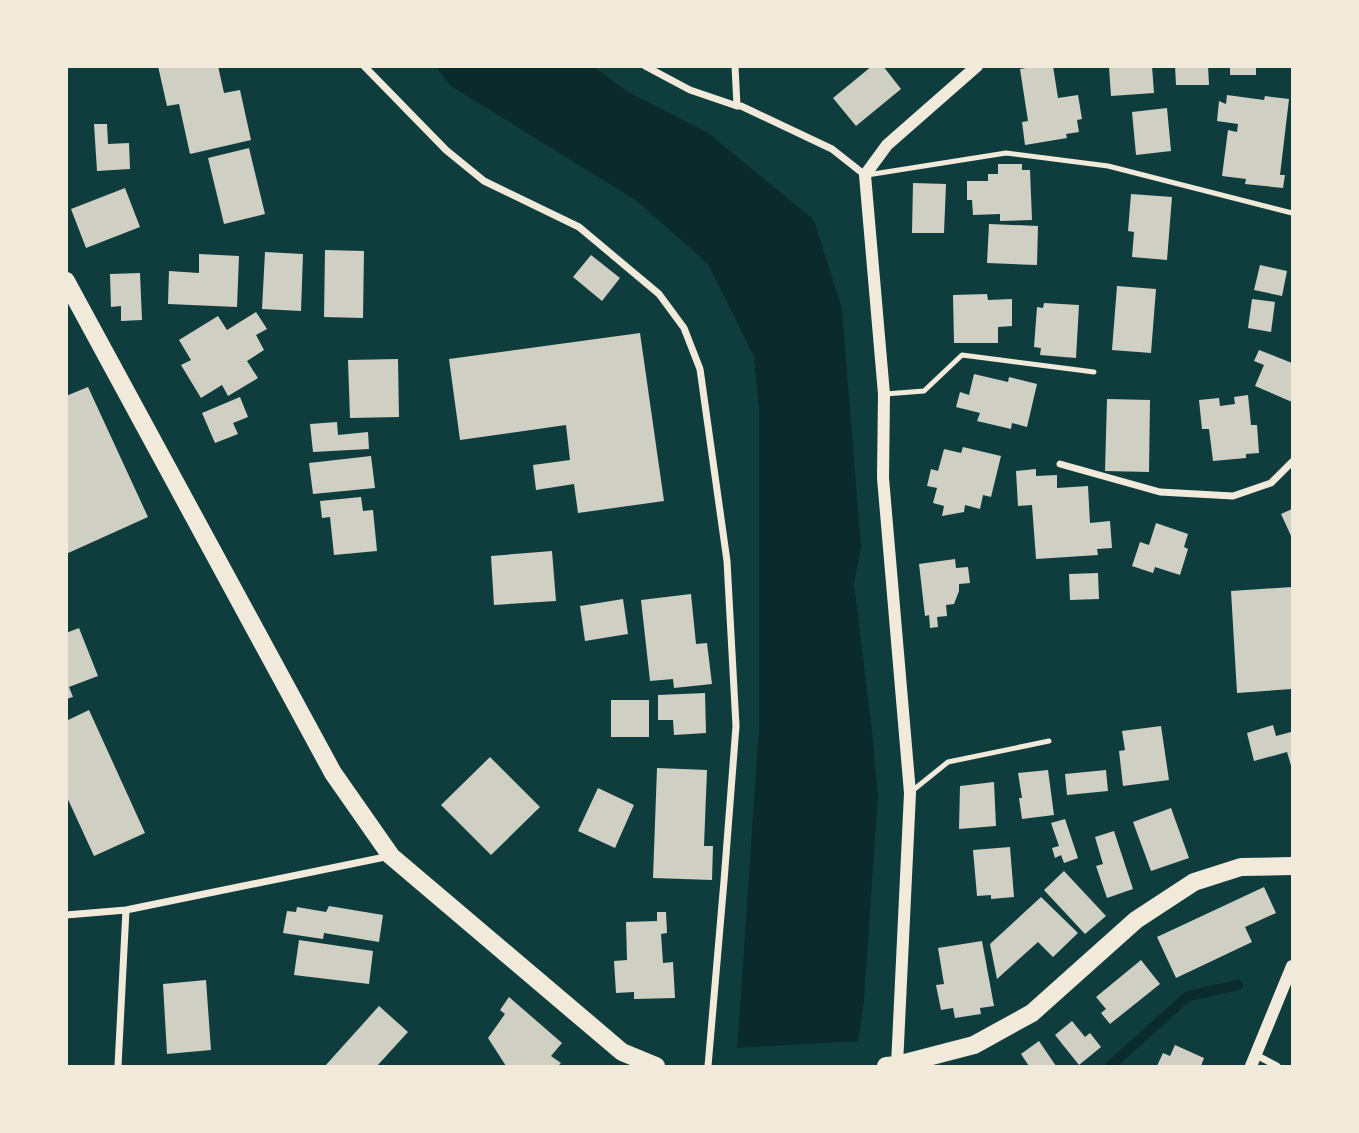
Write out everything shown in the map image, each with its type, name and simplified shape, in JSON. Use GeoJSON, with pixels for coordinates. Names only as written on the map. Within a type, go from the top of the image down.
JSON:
{"type":"FeatureCollection","features":[{"type":"Feature","properties":{"kind":"main road"},"geometry":{"type":"LineString","coordinates":[[66,281],[333,773],[391,856],[622,1052],[656,1066]]}},
{"type":"Feature","properties":{"kind":"main road"},"geometry":{"type":"LineString","coordinates":[[892,1066],[974,1045],[1032,1013],[1136,920],[1194,881],[1241,867],[1293,866]]}},
{"type":"Feature","properties":{"kind":"street"},"geometry":{"type":"LineString","coordinates":[[364,66],[446,149],[484,181],[579,227],[659,294],[684,328],[700,369],[727,561],[736,726],[708,1066]]}},
{"type":"Feature","properties":{"kind":"street"},"geometry":{"type":"LineString","coordinates":[[646,66],[690,90],[741,106],[832,149],[865,176]]}},
{"type":"Feature","properties":{"kind":"street"},"geometry":{"type":"LineString","coordinates":[[735,66],[737,106]]}},
{"type":"Feature","properties":{"kind":"street"},"geometry":{"type":"LineString","coordinates":[[892,1066],[910,793],[883,478],[884,394],[865,176],[887,145],[977,66]]}},
{"type":"Feature","properties":{"kind":"street"},"geometry":{"type":"LineString","coordinates":[[1060,464],[1160,492],[1233,496],[1271,483],[1293,462]]}},
{"type":"Feature","properties":{"kind":"street"},"geometry":{"type":"LineString","coordinates":[[66,915],[126,910],[391,856]]}},
{"type":"Feature","properties":{"kind":"street"},"geometry":{"type":"LineString","coordinates":[[118,1066],[126,910]]}},
{"type":"Feature","properties":{"kind":"street"},"geometry":{"type":"LineString","coordinates":[[1278,1066],[1254,1061],[1293,966]]}},
{"type":"Feature","properties":{"kind":"lane"},"geometry":{"type":"LineString","coordinates":[[865,176],[1006,153],[1108,166],[1293,213]]}},
{"type":"Feature","properties":{"kind":"lane"},"geometry":{"type":"LineString","coordinates":[[884,394],[924,391],[962,355],[1094,372]]}},
{"type":"Feature","properties":{"kind":"lane"},"geometry":{"type":"LineString","coordinates":[[910,793],[948,762],[1049,741]]}},
{"type":"Feature","properties":{"kind":"water"},"geometry":{"type":"Polygon","coordinates":[[[436,67],[594,67],[628,92],[708,133],[814,220],[842,309],[861,547],[854,584],[878,796],[864,1000],[855,1066],[736,1066],[759,727],[759,411],[754,357],[708,264],[637,201],[451,86],[436,67]]]}},
{"type":"Feature","properties":{"kind":"pier"},"geometry":{"type":"Polygon","coordinates":[[[861,1041],[859,1066],[732,1066],[734,1048],[861,1041]]]}},
{"type":"Feature","properties":{"kind":"building"},"geometry":{"type":"Polygon","coordinates":[[[158,66],[218,66],[224,93],[240,90],[251,140],[190,154],[179,104],[167,106],[158,66]]]}},
{"type":"Feature","properties":{"kind":"building"},"geometry":{"type":"Polygon","coordinates":[[[872,66],[883,66],[901,89],[856,126],[833,98],[872,66]]]}},
{"type":"Feature","properties":{"kind":"building"},"geometry":{"type":"Polygon","coordinates":[[[1053,66],[1058,98],[1078,95],[1082,119],[1077,120],[1079,132],[1066,134],[1067,138],[1025,145],[1022,122],[1028,121],[1020,69],[1053,66]]]}},
{"type":"Feature","properties":{"kind":"building"},"geometry":{"type":"Polygon","coordinates":[[[1152,66],[1154,93],[1111,96],[1109,67],[1152,66]]]}},
{"type":"Feature","properties":{"kind":"building"},"geometry":{"type":"Polygon","coordinates":[[[1175,66],[1208,66],[1209,85],[1176,85],[1175,66]]]}},
{"type":"Feature","properties":{"kind":"building"},"geometry":{"type":"Polygon","coordinates":[[[1230,66],[1256,66],[1256,75],[1230,75],[1230,66]]]}},
{"type":"Feature","properties":{"kind":"building"},"geometry":{"type":"Polygon","coordinates":[[[1227,95],[1264,100],[1265,96],[1289,99],[1280,175],[1285,175],[1283,188],[1245,184],[1246,179],[1222,176],[1228,130],[1237,132],[1238,124],[1217,121],[1219,101],[1226,104],[1227,95]]]}},
{"type":"Feature","properties":{"kind":"building"},"geometry":{"type":"Polygon","coordinates":[[[1167,108],[1171,151],[1136,155],[1132,112],[1167,108]]]}},
{"type":"Feature","properties":{"kind":"building"},"geometry":{"type":"Polygon","coordinates":[[[94,124],[107,124],[108,144],[129,143],[130,169],[97,171],[94,124]]]}},
{"type":"Feature","properties":{"kind":"building"},"geometry":{"type":"Polygon","coordinates":[[[249,148],[265,214],[224,224],[208,158],[249,148]]]}},
{"type":"Feature","properties":{"kind":"building"},"geometry":{"type":"Polygon","coordinates":[[[998,164],[1022,164],[1022,170],[1030,170],[1032,220],[1000,221],[1000,214],[973,215],[972,200],[967,200],[967,181],[988,181],[988,174],[998,174],[998,164]]]}},
{"type":"Feature","properties":{"kind":"building"},"geometry":{"type":"Polygon","coordinates":[[[913,183],[946,184],[944,233],[912,233],[913,183]]]}},
{"type":"Feature","properties":{"kind":"building"},"geometry":{"type":"Polygon","coordinates":[[[125,188],[140,227],[86,248],[71,209],[125,188]]]}},
{"type":"Feature","properties":{"kind":"building"},"geometry":{"type":"Polygon","coordinates":[[[1131,194],[1172,197],[1167,260],[1132,257],[1134,232],[1128,231],[1131,194]]]}},
{"type":"Feature","properties":{"kind":"building"},"geometry":{"type":"Polygon","coordinates":[[[989,224],[1038,226],[1037,265],[987,263],[989,224]]]}},
{"type":"Feature","properties":{"kind":"building"},"geometry":{"type":"Polygon","coordinates":[[[325,250],[364,251],[363,318],[324,317],[325,250]]]}},
{"type":"Feature","properties":{"kind":"building"},"geometry":{"type":"Polygon","coordinates":[[[265,252],[303,254],[301,311],[262,309],[265,252]]]}},
{"type":"Feature","properties":{"kind":"building"},"geometry":{"type":"Polygon","coordinates":[[[199,254],[239,256],[237,307],[168,304],[169,271],[199,273],[199,254]]]}},
{"type":"Feature","properties":{"kind":"building"},"geometry":{"type":"Polygon","coordinates":[[[591,255],[620,278],[602,301],[573,277],[591,255]]]}},
{"type":"Feature","properties":{"kind":"building"},"geometry":{"type":"Polygon","coordinates":[[[1260,265],[1287,271],[1282,296],[1254,290],[1260,265]]]}},
{"type":"Feature","properties":{"kind":"building"},"geometry":{"type":"Polygon","coordinates":[[[140,273],[142,320],[121,321],[121,306],[111,307],[110,274],[140,273]]]}},
{"type":"Feature","properties":{"kind":"building"},"geometry":{"type":"Polygon","coordinates":[[[1117,286],[1156,289],[1151,353],[1112,350],[1117,286]]]}},
{"type":"Feature","properties":{"kind":"building"},"geometry":{"type":"Polygon","coordinates":[[[987,294],[988,300],[1012,299],[1012,326],[998,327],[998,343],[954,343],[953,295],[987,294]]]}},
{"type":"Feature","properties":{"kind":"building"},"geometry":{"type":"Polygon","coordinates":[[[1252,299],[1275,302],[1271,332],[1248,328],[1252,299]]]}},
{"type":"Feature","properties":{"kind":"building"},"geometry":{"type":"Polygon","coordinates":[[[1044,303],[1079,305],[1076,358],[1040,355],[1041,348],[1034,347],[1037,307],[1043,308],[1044,303]]]}},
{"type":"Feature","properties":{"kind":"building"},"geometry":{"type":"Polygon","coordinates":[[[256,312],[267,329],[256,335],[264,350],[247,361],[258,378],[228,396],[222,385],[201,398],[181,365],[191,360],[179,340],[218,316],[227,330],[256,312]]]}},
{"type":"Feature","properties":{"kind":"building"},"geometry":{"type":"Polygon","coordinates":[[[640,333],[664,501],[578,513],[574,484],[536,490],[533,465],[570,460],[566,425],[460,440],[449,359],[640,333]]]}},
{"type":"Feature","properties":{"kind":"building"},"geometry":{"type":"Polygon","coordinates":[[[1259,350],[1292,363],[1292,402],[1255,386],[1264,365],[1254,361],[1259,350]]]}},
{"type":"Feature","properties":{"kind":"building"},"geometry":{"type":"Polygon","coordinates":[[[398,359],[399,417],[350,418],[348,360],[398,359]]]}},
{"type":"Feature","properties":{"kind":"building"},"geometry":{"type":"Polygon","coordinates":[[[974,374],[1008,382],[1009,377],[1037,384],[1027,427],[1012,423],[1011,429],[977,421],[980,413],[956,407],[960,392],[969,395],[974,374]]]}},
{"type":"Feature","properties":{"kind":"building"},"geometry":{"type":"Polygon","coordinates":[[[88,387],[148,517],[66,554],[66,396],[88,387]]]}},
{"type":"Feature","properties":{"kind":"building"},"geometry":{"type":"Polygon","coordinates":[[[1248,395],[1251,425],[1257,425],[1259,453],[1246,454],[1246,458],[1213,461],[1209,429],[1202,429],[1199,400],[1219,398],[1220,406],[1235,404],[1234,397],[1248,395]]]}},
{"type":"Feature","properties":{"kind":"building"},"geometry":{"type":"Polygon","coordinates":[[[240,397],[248,417],[233,423],[238,434],[215,443],[202,413],[240,397]]]}},
{"type":"Feature","properties":{"kind":"building"},"geometry":{"type":"Polygon","coordinates":[[[1107,399],[1150,400],[1149,472],[1105,471],[1107,399]]]}},
{"type":"Feature","properties":{"kind":"building"},"geometry":{"type":"Polygon","coordinates":[[[337,422],[338,435],[368,432],[369,449],[313,452],[310,424],[337,422]]]}},
{"type":"Feature","properties":{"kind":"building"},"geometry":{"type":"Polygon","coordinates":[[[963,447],[1001,456],[991,497],[983,495],[980,509],[965,505],[964,512],[942,516],[944,506],[933,503],[937,488],[927,486],[931,469],[938,471],[944,449],[961,453],[963,447]]]}},
{"type":"Feature","properties":{"kind":"building"},"geometry":{"type":"Polygon","coordinates":[[[371,456],[375,488],[313,494],[309,463],[371,456]]]}},
{"type":"Feature","properties":{"kind":"building"},"geometry":{"type":"Polygon","coordinates":[[[1036,469],[1036,476],[1057,475],[1057,488],[1088,486],[1090,523],[1110,521],[1112,548],[1097,549],[1098,555],[1036,559],[1032,505],[1018,506],[1016,471],[1036,469]]]}},
{"type":"Feature","properties":{"kind":"building"},"geometry":{"type":"Polygon","coordinates":[[[361,497],[363,511],[373,510],[377,551],[334,555],[330,517],[322,518],[320,501],[361,497]]]}},
{"type":"Feature","properties":{"kind":"building"},"geometry":{"type":"Polygon","coordinates":[[[1292,509],[1292,538],[1281,514],[1292,509]]]}},
{"type":"Feature","properties":{"kind":"building"},"geometry":{"type":"Polygon","coordinates":[[[1156,523],[1188,534],[1184,547],[1188,549],[1180,575],[1155,567],[1153,573],[1132,566],[1140,542],[1149,545],[1156,523]]]}},
{"type":"Feature","properties":{"kind":"building"},"geometry":{"type":"Polygon","coordinates":[[[552,551],[556,601],[494,605],[491,556],[552,551]]]}},
{"type":"Feature","properties":{"kind":"building"},"geometry":{"type":"Polygon","coordinates":[[[955,559],[956,568],[968,567],[970,583],[959,584],[954,604],[946,605],[947,616],[937,617],[938,627],[930,628],[929,615],[925,616],[919,564],[955,559]]]}},
{"type":"Feature","properties":{"kind":"building"},"geometry":{"type":"Polygon","coordinates":[[[1098,573],[1099,599],[1070,600],[1069,574],[1098,573]]]}},
{"type":"Feature","properties":{"kind":"building"},"geometry":{"type":"Polygon","coordinates":[[[1292,587],[1292,689],[1237,693],[1231,591],[1292,587]]]}},
{"type":"Feature","properties":{"kind":"building"},"geometry":{"type":"Polygon","coordinates":[[[691,594],[696,644],[707,643],[712,684],[674,688],[673,679],[650,681],[641,600],[691,594]]]}},
{"type":"Feature","properties":{"kind":"building"},"geometry":{"type":"Polygon","coordinates":[[[623,599],[628,634],[585,641],[580,606],[623,599]]]}},
{"type":"Feature","properties":{"kind":"building"},"geometry":{"type":"Polygon","coordinates":[[[79,628],[98,676],[69,687],[73,697],[66,699],[66,633],[79,628]]]}},
{"type":"Feature","properties":{"kind":"building"},"geometry":{"type":"Polygon","coordinates":[[[705,693],[706,733],[674,735],[673,720],[658,720],[658,695],[705,693]]]}},
{"type":"Feature","properties":{"kind":"building"},"geometry":{"type":"Polygon","coordinates":[[[611,700],[649,700],[649,737],[611,737],[611,700]]]}},
{"type":"Feature","properties":{"kind":"building"},"geometry":{"type":"Polygon","coordinates":[[[89,710],[145,833],[94,856],[66,795],[66,721],[89,710]]]}},
{"type":"Feature","properties":{"kind":"building"},"geometry":{"type":"Polygon","coordinates":[[[1273,725],[1276,736],[1291,732],[1292,734],[1292,769],[1287,752],[1254,761],[1247,733],[1273,725]]]}},
{"type":"Feature","properties":{"kind":"building"},"geometry":{"type":"Polygon","coordinates":[[[1161,726],[1169,780],[1123,786],[1119,751],[1125,750],[1122,731],[1161,726]]]}},
{"type":"Feature","properties":{"kind":"building"},"geometry":{"type":"Polygon","coordinates":[[[490,757],[540,807],[491,855],[441,805],[490,757]]]}},
{"type":"Feature","properties":{"kind":"building"},"geometry":{"type":"Polygon","coordinates":[[[657,768],[707,770],[704,846],[713,846],[712,880],[653,878],[657,768]]]}},
{"type":"Feature","properties":{"kind":"building"},"geometry":{"type":"Polygon","coordinates":[[[1048,770],[1054,815],[1022,819],[1018,773],[1048,770]]]}},
{"type":"Feature","properties":{"kind":"building"},"geometry":{"type":"Polygon","coordinates":[[[1106,770],[1108,791],[1067,795],[1065,774],[1106,770]]]}},
{"type":"Feature","properties":{"kind":"building"},"geometry":{"type":"Polygon","coordinates":[[[994,782],[996,826],[959,829],[960,786],[994,782]]]}},
{"type":"Feature","properties":{"kind":"building"},"geometry":{"type":"Polygon","coordinates":[[[598,788],[634,805],[615,848],[578,831],[598,788]]]}},
{"type":"Feature","properties":{"kind":"building"},"geometry":{"type":"Polygon","coordinates":[[[1171,808],[1189,858],[1151,871],[1133,822],[1171,808]]]}},
{"type":"Feature","properties":{"kind":"building"},"geometry":{"type":"Polygon","coordinates":[[[1065,819],[1078,858],[1064,863],[1061,855],[1055,858],[1052,848],[1059,846],[1051,823],[1065,819]]]}},
{"type":"Feature","properties":{"kind":"building"},"geometry":{"type":"Polygon","coordinates":[[[1114,831],[1133,889],[1107,898],[1096,866],[1103,864],[1095,837],[1114,831]]]}},
{"type":"Feature","properties":{"kind":"building"},"geometry":{"type":"Polygon","coordinates":[[[1010,847],[1014,897],[991,899],[991,895],[977,896],[973,850],[1010,847]]]}},
{"type":"Feature","properties":{"kind":"building"},"geometry":{"type":"Polygon","coordinates":[[[1064,871],[1106,916],[1085,934],[1044,890],[1064,871]]]}},
{"type":"Feature","properties":{"kind":"building"},"geometry":{"type":"Polygon","coordinates":[[[1264,887],[1276,913],[1245,927],[1252,942],[1176,978],[1157,937],[1264,887]]]}},
{"type":"Feature","properties":{"kind":"building"},"geometry":{"type":"Polygon","coordinates":[[[1041,897],[1078,933],[1053,957],[1038,942],[997,979],[990,944],[1041,897]]]}},
{"type":"Feature","properties":{"kind":"building"},"geometry":{"type":"Polygon","coordinates":[[[329,906],[383,915],[379,942],[324,933],[323,939],[283,933],[287,911],[296,912],[297,907],[326,912],[329,906]]]}},
{"type":"Feature","properties":{"kind":"building"},"geometry":{"type":"Polygon","coordinates":[[[657,912],[666,912],[667,933],[661,934],[663,963],[673,962],[675,998],[634,999],[634,992],[616,993],[614,961],[627,960],[626,922],[657,921],[657,912]]]}},
{"type":"Feature","properties":{"kind":"building"},"geometry":{"type":"Polygon","coordinates":[[[299,940],[373,951],[369,984],[294,975],[299,940]]]}},
{"type":"Feature","properties":{"kind":"building"},"geometry":{"type":"Polygon","coordinates":[[[982,941],[994,1006],[980,1008],[981,1014],[955,1018],[953,1008],[941,1010],[936,985],[944,984],[938,948],[982,941]]]}},
{"type":"Feature","properties":{"kind":"building"},"geometry":{"type":"Polygon","coordinates":[[[1141,960],[1160,984],[1110,1024],[1101,1013],[1106,1009],[1096,997],[1141,960]]]}},
{"type":"Feature","properties":{"kind":"building"},"geometry":{"type":"Polygon","coordinates":[[[206,980],[211,1050],[167,1054],[163,984],[206,980]]]}},
{"type":"Feature","properties":{"kind":"building"},"geometry":{"type":"Polygon","coordinates":[[[509,997],[562,1043],[551,1056],[561,1063],[558,1066],[506,1066],[488,1038],[505,1014],[500,1010],[509,997]]]}},
{"type":"Feature","properties":{"kind":"building"},"geometry":{"type":"Polygon","coordinates":[[[379,1006],[408,1032],[377,1066],[325,1066],[379,1006]]]}},
{"type":"Feature","properties":{"kind":"building"},"geometry":{"type":"Polygon","coordinates":[[[1072,1021],[1085,1037],[1090,1033],[1101,1047],[1079,1065],[1055,1035],[1072,1021]]]}},
{"type":"Feature","properties":{"kind":"building"},"geometry":{"type":"Polygon","coordinates":[[[1039,1041],[1056,1066],[1029,1066],[1021,1054],[1039,1041]]]}},
{"type":"Feature","properties":{"kind":"building"},"geometry":{"type":"Polygon","coordinates":[[[1175,1045],[1204,1058],[1201,1066],[1157,1066],[1163,1053],[1170,1056],[1175,1045]]]}},
{"type":"Feature","properties":{"kind":"waterway"},"geometry":{"type":"LineString","coordinates":[[1110,1066],[1188,996],[1238,985]]}}]}
